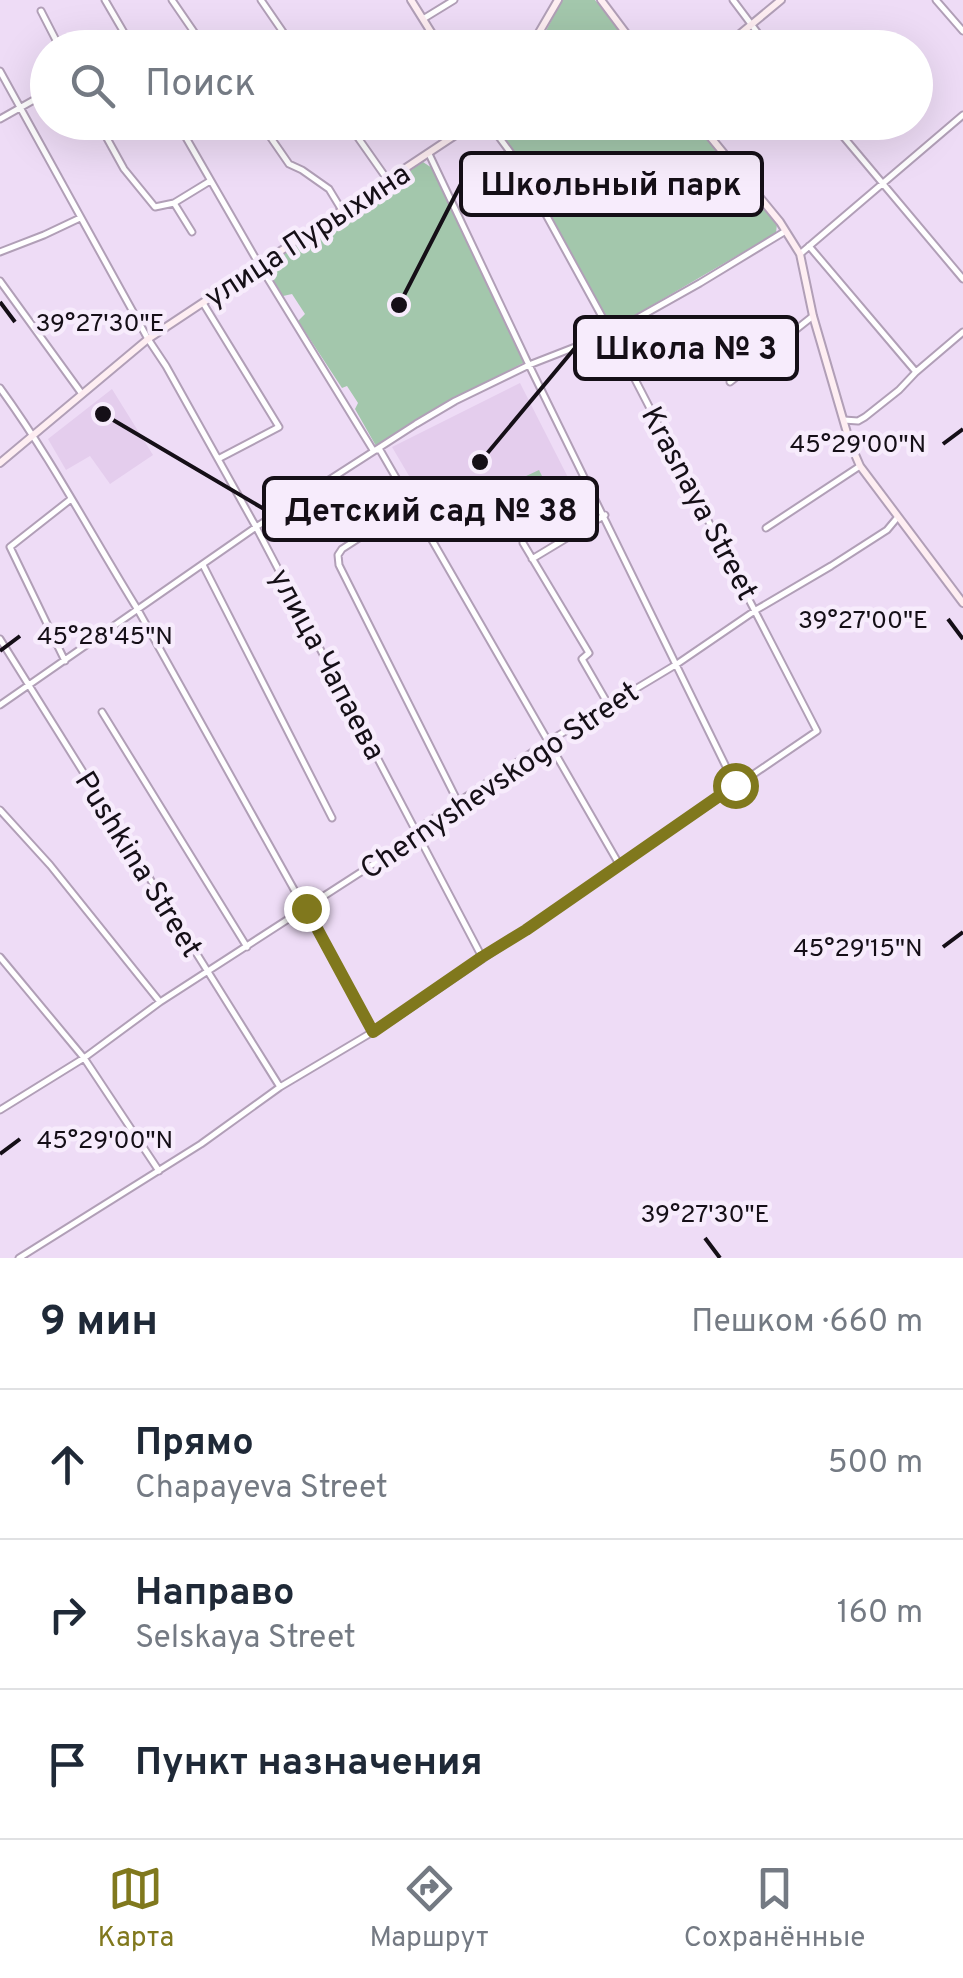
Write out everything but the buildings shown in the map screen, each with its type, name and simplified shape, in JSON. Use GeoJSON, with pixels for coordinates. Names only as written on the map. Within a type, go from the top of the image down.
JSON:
{"type":"FeatureCollection","features":[{"type":"Feature","properties":{"kind":"street"},"geometry":{"type":"LineString","coordinates":[[106,0],[123,30]]}},
{"type":"Feature","properties":{"kind":"street"},"geometry":{"type":"LineString","coordinates":[[172,0],[193,30]]}},
{"type":"Feature","properties":{"kind":"street"},"geometry":{"type":"LineString","coordinates":[[261,0],[282,30]]}},
{"type":"Feature","properties":{"kind":"street"},"geometry":{"type":"LineString","coordinates":[[411,0],[430,30]]}},
{"type":"Feature","properties":{"kind":"street"},"geometry":{"type":"LineString","coordinates":[[423,19],[454,0]]}},
{"type":"Feature","properties":{"kind":"street"},"geometry":{"type":"LineString","coordinates":[[540,30],[558,0]]}},
{"type":"Feature","properties":{"kind":"street"},"geometry":{"type":"LineString","coordinates":[[600,0],[623,30]]}},
{"type":"Feature","properties":{"kind":"street"},"geometry":{"type":"LineString","coordinates":[[732,0],[755,30]]}},
{"type":"Feature","properties":{"kind":"street"},"geometry":{"type":"LineString","coordinates":[[745,30],[781,0]]}},
{"type":"Feature","properties":{"kind":"street"},"geometry":{"type":"LineString","coordinates":[[936,0],[963,32]]}},
{"type":"Feature","properties":{"kind":"street"},"geometry":{"type":"LineString","coordinates":[[41,11],[51,30]]}},
{"type":"Feature","properties":{"kind":"street","name":"улица Чапаева"},"geometry":{"type":"LineString","coordinates":[[0,71],[30,126]]}},
{"type":"Feature","properties":{"kind":"street"},"geometry":{"type":"LineString","coordinates":[[0,119],[30,102]]}},
{"type":"Feature","properties":{"kind":"street"},"geometry":{"type":"LineString","coordinates":[[933,140],[963,114]]}},
{"type":"Feature","properties":{"kind":"street","name":"улица Чапаева"},"geometry":{"type":"LineString","coordinates":[[38,140],[256,527],[482,957]]}},
{"type":"Feature","properties":{"kind":"street"},"geometry":{"type":"LineString","coordinates":[[108,140],[124,170],[155,207],[174,203],[210,180]]}},
{"type":"Feature","properties":{"kind":"street"},"geometry":{"type":"LineString","coordinates":[[187,140],[373,450]]}},
{"type":"Feature","properties":{"kind":"street"},"geometry":{"type":"LineString","coordinates":[[272,140],[289,164],[330,189],[343,212]]}},
{"type":"Feature","properties":{"kind":"street"},"geometry":{"type":"LineString","coordinates":[[359,140],[388,182]]}},
{"type":"Feature","properties":{"kind":"street","name":"улица Пурыхина"},"geometry":{"type":"LineString","coordinates":[[0,462],[148,339],[450,140]]}},
{"type":"Feature","properties":{"kind":"street","name":"Krasnaya Street"},"geometry":{"type":"LineString","coordinates":[[501,140],[611,332],[818,731],[735,785]]}},
{"type":"Feature","properties":{"kind":"street"},"geometry":{"type":"LineString","coordinates":[[713,140],[780,222],[800,254],[813,316],[860,466],[963,603]]}},
{"type":"Feature","properties":{"kind":"street"},"geometry":{"type":"LineString","coordinates":[[846,140],[963,279]]}},
{"type":"Feature","properties":{"kind":"street"},"geometry":{"type":"LineString","coordinates":[[800,254],[933,140]]}},
{"type":"Feature","properties":{"kind":"street"},"geometry":{"type":"LineString","coordinates":[[19,1258],[373,1032],[735,785],[430,154]]}},
{"type":"Feature","properties":{"kind":"street"},"geometry":{"type":"LineString","coordinates":[[174,203],[192,232]]}},
{"type":"Feature","properties":{"kind":"street"},"geometry":{"type":"LineString","coordinates":[[0,252],[81,217]]}},
{"type":"Feature","properties":{"kind":"street"},"geometry":{"type":"LineString","coordinates":[[0,706],[373,450],[455,401],[611,332],[784,232]]}},
{"type":"Feature","properties":{"kind":"street"},"geometry":{"type":"LineString","coordinates":[[809,246],[916,372]]}},
{"type":"Feature","properties":{"kind":"street"},"geometry":{"type":"LineString","coordinates":[[0,281],[82,394]]}},
{"type":"Feature","properties":{"kind":"street"},"geometry":{"type":"LineString","coordinates":[[203,303],[279,426],[218,459]]}},
{"type":"Feature","properties":{"kind":"street"},"geometry":{"type":"LineString","coordinates":[[730,382],[813,316]]}},
{"type":"Feature","properties":{"kind":"street"},"geometry":{"type":"LineString","coordinates":[[843,420],[865,418],[963,332]]}},
{"type":"Feature","properties":{"kind":"street"},"geometry":{"type":"LineString","coordinates":[[0,388],[34,434],[138,610],[373,1032]]}},
{"type":"Feature","properties":{"kind":"street"},"geometry":{"type":"LineString","coordinates":[[373,450],[380,450],[619,864]]}},
{"type":"Feature","properties":{"kind":"street"},"geometry":{"type":"LineString","coordinates":[[766,528],[860,466]]}},
{"type":"Feature","properties":{"kind":"street"},"geometry":{"type":"LineString","coordinates":[[406,496],[402,510],[338,555],[458,802]]}},
{"type":"Feature","properties":{"kind":"street"},"geometry":{"type":"LineString","coordinates":[[65,661],[10,547],[71,499]]}},
{"type":"Feature","properties":{"kind":"street"},"geometry":{"type":"LineString","coordinates":[[532,559],[604,515]]}},
{"type":"Feature","properties":{"kind":"street","name":"Chernyshevskogo Street"},"geometry":{"type":"LineString","coordinates":[[2,1106],[84,1058],[160,1002],[408,841],[415,831],[549,740],[832,566],[887,530],[898,518]]}},
{"type":"Feature","properties":{"kind":"street"},"geometry":{"type":"LineString","coordinates":[[523,543],[589,653],[582,659],[608,704]]}},
{"type":"Feature","properties":{"kind":"street"},"geometry":{"type":"LineString","coordinates":[[203,564],[332,818]]}},
{"type":"Feature","properties":{"kind":"street","name":"Pushkina Street"},"geometry":{"type":"LineString","coordinates":[[0,639],[280,1088]]}},
{"type":"Feature","properties":{"kind":"street"},"geometry":{"type":"LineString","coordinates":[[102,712],[247,947]]}},
{"type":"Feature","properties":{"kind":"street"},"geometry":{"type":"LineString","coordinates":[[0,810],[50,865],[160,1002]]}},
{"type":"Feature","properties":{"kind":"street"},"geometry":{"type":"LineString","coordinates":[[0,956],[84,1058],[158,1172]]}},
{"type":"Feature","properties":{"kind":"shaded area"},"geometry":{"type":"Polygon","coordinates":[[[520,383],[580,501],[524,529],[497,478],[428,508],[392,447],[520,383]]]}},
{"type":"Feature","properties":{"kind":"shaded area"},"geometry":{"type":"Polygon","coordinates":[[[112,389],[153,455],[110,484],[90,456],[66,470],[48,439],[112,389]]]}},
{"type":"Feature","properties":{"kind":"green space"},"geometry":{"type":"Polygon","coordinates":[[[562,0],[595,0],[620,30],[546,30],[562,0]]]}},
{"type":"Feature","properties":{"kind":"green space"},"geometry":{"type":"Polygon","coordinates":[[[504,140],[709,140],[777,224],[776,233],[613,325],[504,140]]]}},
{"type":"Feature","properties":{"kind":"green space"},"geometry":{"type":"Polygon","coordinates":[[[423,162],[432,168],[523,363],[443,404],[376,446],[355,409],[358,403],[347,386],[342,388],[298,321],[305,314],[292,294],[283,296],[265,267],[423,162]]]}},
{"type":"Feature","properties":{"kind":"green space"},"geometry":{"type":"Polygon","coordinates":[[[539,470],[551,494],[519,510],[507,485],[539,470]]]}},
{"type":"Feature","properties":{"kind":"place","name":"Школьный парк"},"geometry":{"type":"Point","coordinates":[399,305]}},
{"type":"Feature","properties":{"kind":"place","name":"Детский сад № 38"},"geometry":{"type":"Point","coordinates":[103,414]}},
{"type":"Feature","properties":{"kind":"place","name":"Школа № 3"},"geometry":{"type":"Point","coordinates":[480,462]}},
{"type":"Feature","properties":{"kind":"route"},"geometry":{"type":"LineString","coordinates":[[306,908],[373,1032],[735,785]]}}]}
